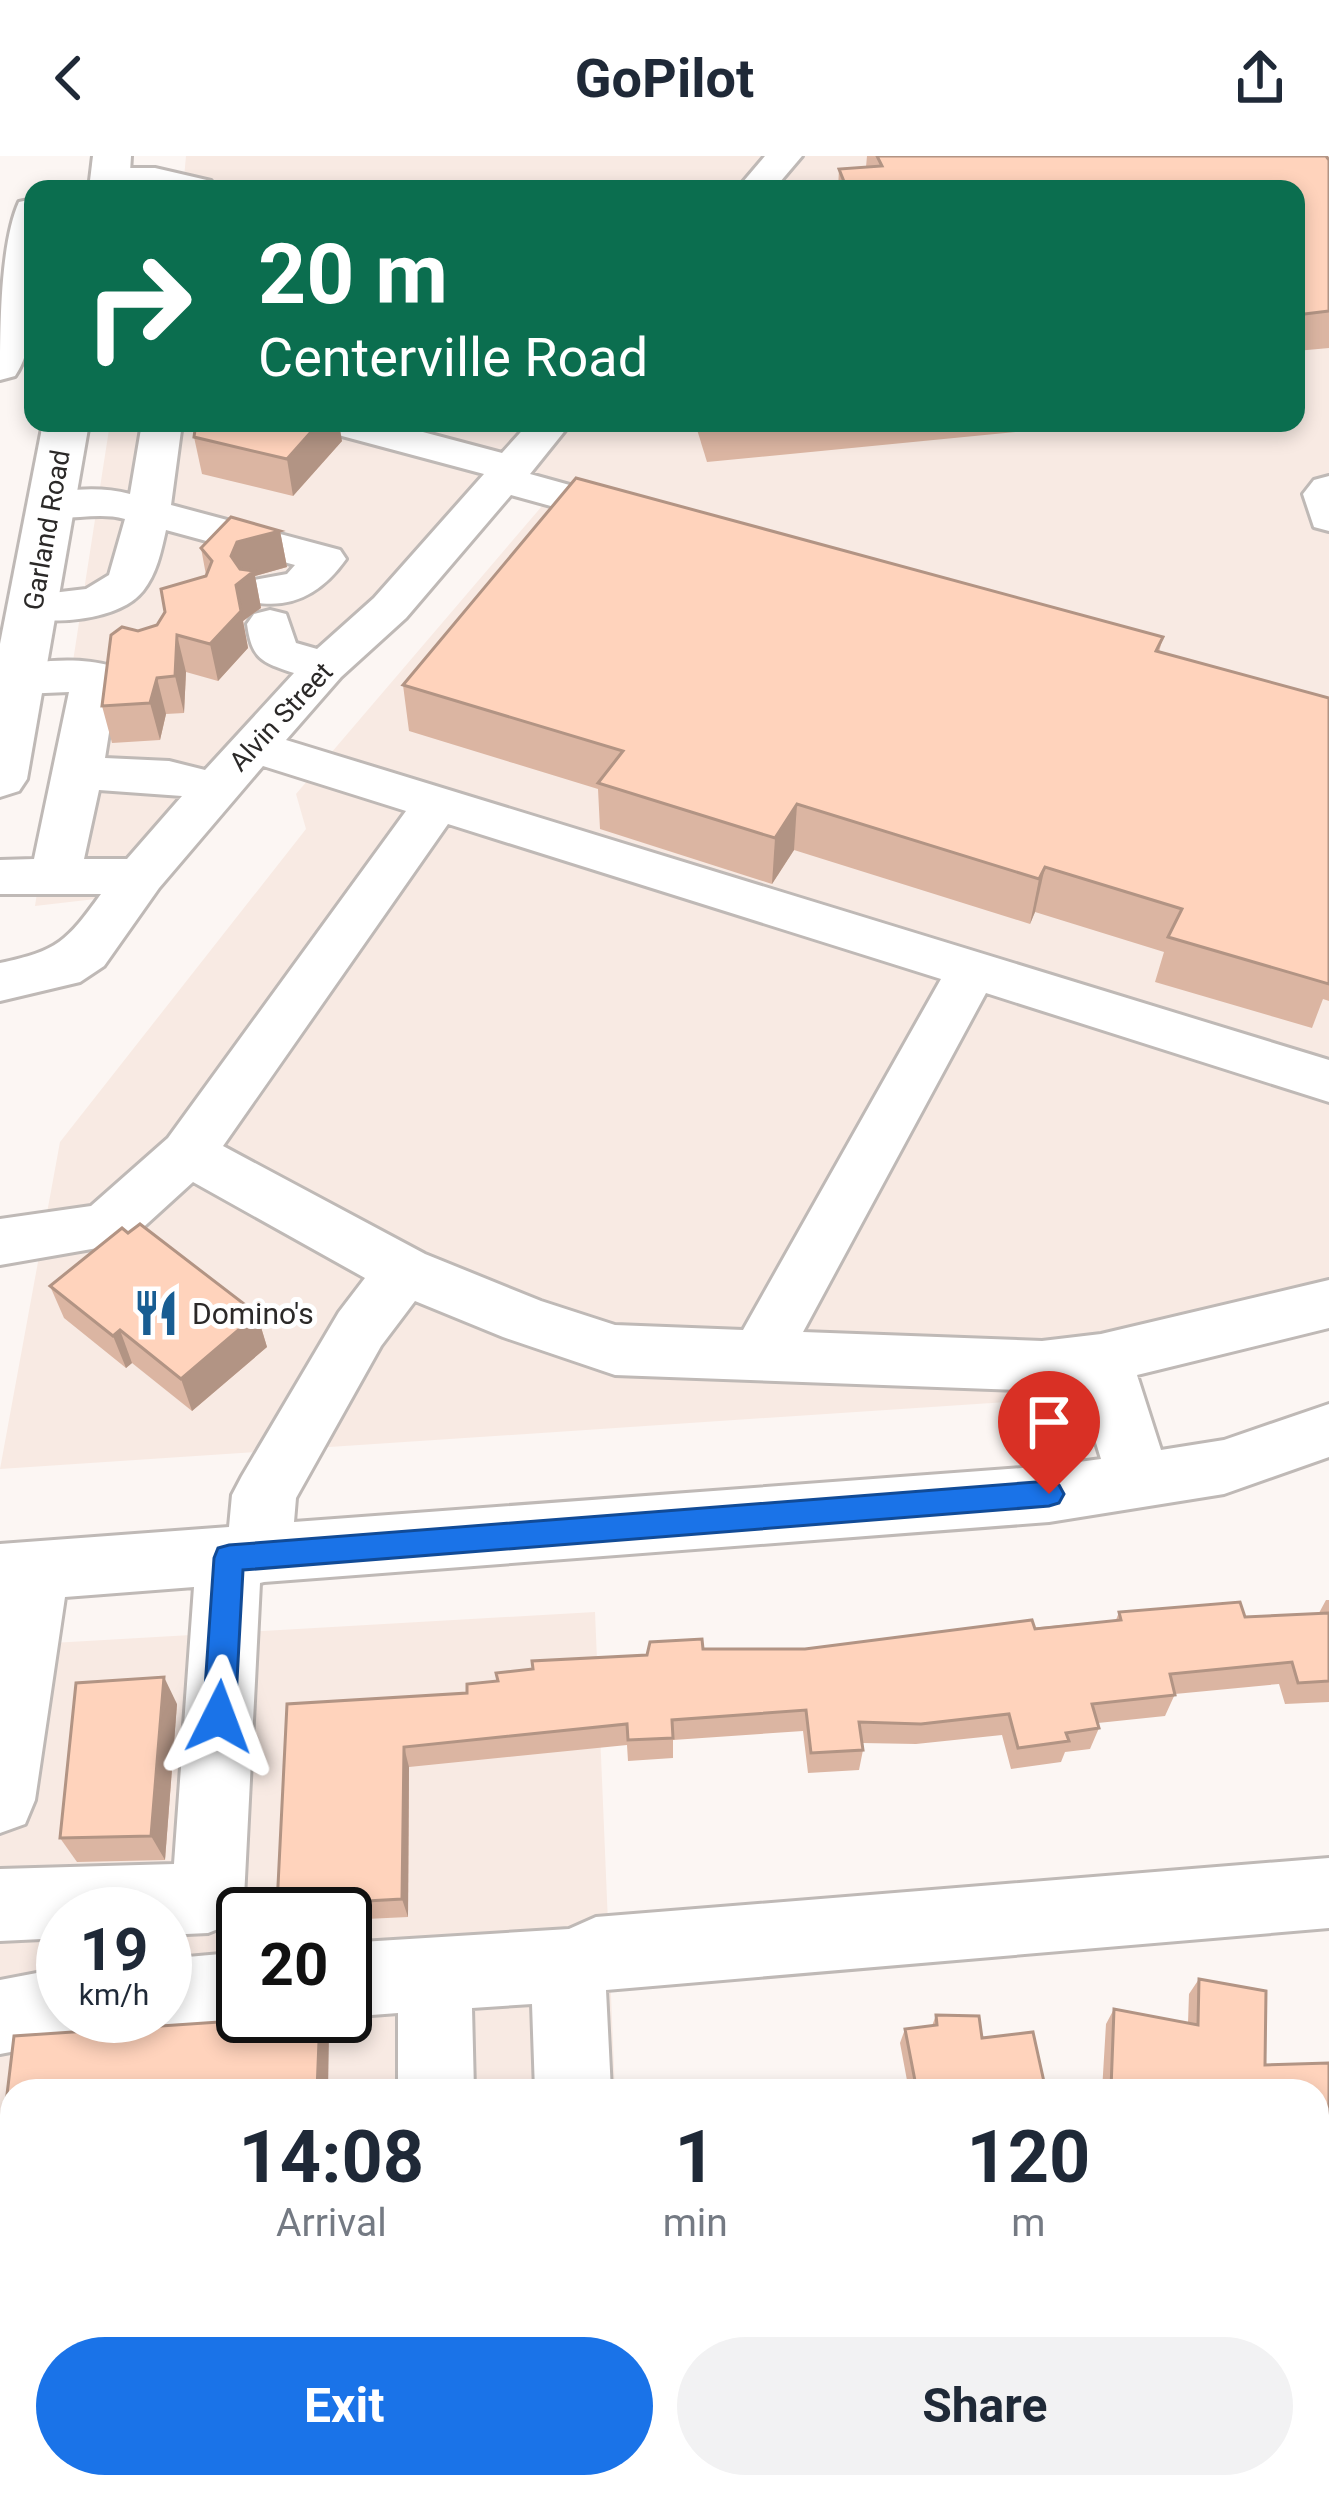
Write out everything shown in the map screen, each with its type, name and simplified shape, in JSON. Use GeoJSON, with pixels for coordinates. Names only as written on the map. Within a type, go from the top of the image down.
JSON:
{"type":"FeatureCollection","features":[{"type":"Feature","properties":{"kind":"main road"},"geometry":{"type":"LineString","coordinates":[[1,356],[24,250]]}},
{"type":"Feature","properties":{"kind":"main road","name":"Garland Road"},"geometry":{"type":"LineString","coordinates":[[1,773],[64,432]]}},
{"type":"Feature","properties":{"kind":"street"},"geometry":{"type":"LineString","coordinates":[[763,180],[784,156]]}},
{"type":"Feature","properties":{"kind":"street"},"geometry":{"type":"LineString","coordinates":[[110,175],[194,177]]}},
{"type":"Feature","properties":{"kind":"street"},"geometry":{"type":"LineString","coordinates":[[34,607],[80,604],[144,614],[131,577],[160,432]]}},
{"type":"Feature","properties":{"kind":"street"},"geometry":{"type":"LineString","coordinates":[[370,432],[686,530]]}},
{"type":"Feature","properties":{"kind":"street","name":"Alvin Street"},"geometry":{"type":"LineString","coordinates":[[0,982],[62,970],[86,953],[141,876],[215,789],[326,668],[390,608],[542,432]]}},
{"type":"Feature","properties":{"kind":"street"},"geometry":{"type":"LineString","coordinates":[[1329,489],[1324,494],[1329,518]]}},
{"type":"Feature","properties":{"kind":"street"},"geometry":{"type":"LineString","coordinates":[[50,506],[106,501],[147,512],[218,556],[324,560],[268,617]]}},
{"type":"Feature","properties":{"kind":"street"},"geometry":{"type":"LineString","coordinates":[[268,617],[390,608]]}},
{"type":"Feature","properties":{"kind":"street"},"geometry":{"type":"LineString","coordinates":[[268,617],[326,668]]}},
{"type":"Feature","properties":{"kind":"street"},"geometry":{"type":"LineString","coordinates":[[21,679],[95,676],[55,876]]}},
{"type":"Feature","properties":{"kind":"street"},"geometry":{"type":"LineString","coordinates":[[253,746],[1329,1081]]}},
{"type":"Feature","properties":{"kind":"street"},"geometry":{"type":"LineString","coordinates":[[1,773],[79,768],[169,776],[215,789]]}},
{"type":"Feature","properties":{"kind":"street"},"geometry":{"type":"LineString","coordinates":[[0,1242],[106,1227],[188,1153],[437,803]]}},
{"type":"Feature","properties":{"kind":"street"},"geometry":{"type":"LineString","coordinates":[[0,877],[141,876]]}},
{"type":"Feature","properties":{"kind":"street"},"geometry":{"type":"LineString","coordinates":[[760,1355],[973,968]]}},
{"type":"Feature","properties":{"kind":"street"},"geometry":{"type":"LineString","coordinates":[[188,1153],[404,1270],[524,1320],[615,1350],[1042,1366],[1101,1359],[1329,1304]]}},
{"type":"Feature","properties":{"kind":"street"},"geometry":{"type":"LineString","coordinates":[[0,1905],[208,1898],[244,1557],[264,1495],[360,1329],[404,1270]]}},
{"type":"Feature","properties":{"kind":"street"},"geometry":{"type":"LineString","coordinates":[[1101,1359],[1139,1480]]}},
{"type":"Feature","properties":{"kind":"street"},"geometry":{"type":"LineString","coordinates":[[0,1800],[18,1572],[1049,1494],[1224,1466],[1329,1430]]}},
{"type":"Feature","properties":{"kind":"street"},"geometry":{"type":"LineString","coordinates":[[372,1978],[573,1965],[596,1954],[1329,1893]]}},
{"type":"Feature","properties":{"kind":"street"},"geometry":{"type":"LineString","coordinates":[[572,2079],[568,1991],[573,1965]]}},
{"type":"Feature","properties":{"kind":"street"},"geometry":{"type":"LineString","coordinates":[[434,1972],[436,2079]]}},
{"type":"Feature","properties":{"kind":"street"},"geometry":{"type":"LineString","coordinates":[[0,2017],[36,2010]]}},
{"type":"Feature","properties":{"kind":"shaded area"},"geometry":{"type":"Polygon","coordinates":[[[186,156],[1329,156],[1329,1301],[1080,1397],[0,1469],[60,1142],[306,829],[296,794],[560,485],[493,466],[104,898],[35,906],[109,432],[1305,432],[1305,180],[184,180],[186,156]]]}},
{"type":"Feature","properties":{"kind":"shaded area"},"geometry":{"type":"Polygon","coordinates":[[[595,1612],[614,2079],[0,2079],[0,1646],[595,1612]]]}},
{"type":"Feature","properties":{"kind":"building"},"geometry":{"type":"Polygon","coordinates":[[[877,156],[1326,156],[1329,311],[1305,314],[1305,180],[843,180],[839,169],[882,166],[877,156]]]}},
{"type":"Feature","properties":{"kind":"building"},"geometry":{"type":"Polygon","coordinates":[[[195,432],[311,432],[287,459],[194,437],[195,432]]]}},
{"type":"Feature","properties":{"kind":"building"},"geometry":{"type":"Polygon","coordinates":[[[576,478],[1163,637],[1156,651],[1329,698],[1329,984],[1168,937],[1182,909],[1045,867],[1039,879],[797,804],[775,838],[598,783],[623,751],[403,685],[576,478]]]}},
{"type":"Feature","properties":{"kind":"building"},"geometry":{"type":"Polygon","coordinates":[[[231,517],[280,531],[237,542],[231,556],[240,569],[254,571],[236,585],[241,611],[210,644],[177,635],[175,676],[157,678],[150,703],[102,706],[111,635],[122,627],[138,631],[157,625],[165,612],[161,589],[206,576],[212,561],[201,548],[231,517]]]}},
{"type":"Feature","properties":{"kind":"building"},"geometry":{"type":"Polygon","coordinates":[[[140,1224],[257,1314],[181,1379],[120,1330],[113,1336],[50,1286],[122,1228],[128,1233],[140,1224]]]}},
{"type":"Feature","properties":{"kind":"building"},"geometry":{"type":"Polygon","coordinates":[[[1240,1602],[1245,1617],[1329,1613],[1329,1681],[1298,1683],[1292,1662],[1170,1674],[1175,1695],[1092,1704],[1099,1728],[1066,1733],[1069,1741],[1018,1748],[1009,1714],[921,1724],[859,1722],[863,1750],[811,1753],[806,1710],[672,1720],[673,1738],[628,1740],[627,1724],[404,1747],[402,1899],[372,1901],[372,1887],[278,1887],[287,1704],[467,1693],[467,1684],[498,1681],[496,1673],[533,1669],[532,1661],[647,1655],[650,1642],[702,1639],[703,1649],[805,1649],[1032,1620],[1035,1629],[1121,1620],[1119,1612],[1240,1602]]]}},
{"type":"Feature","properties":{"kind":"building"},"geometry":{"type":"Polygon","coordinates":[[[164,1677],[151,1836],[60,1838],[76,1683],[164,1677]]]}},
{"type":"Feature","properties":{"kind":"building"},"geometry":{"type":"Polygon","coordinates":[[[1199,1979],[1266,1991],[1265,2065],[1329,2063],[1329,2079],[1111,2079],[1114,2009],[1198,2025],[1199,1979]]]}},
{"type":"Feature","properties":{"kind":"building"},"geometry":{"type":"Polygon","coordinates":[[[936,2015],[979,2016],[982,2038],[1033,2032],[1043,2079],[915,2079],[905,2029],[937,2025],[936,2015]]]}},
{"type":"Feature","properties":{"kind":"building"},"geometry":{"type":"Polygon","coordinates":[[[216,2023],[216,2043],[319,2043],[317,2079],[9,2079],[14,2036],[36,2035],[36,2043],[192,2043],[192,2024],[216,2023]]]}},
{"type":"Feature","properties":{"kind":"place","name":"Domino's"},"geometry":{"type":"Point","coordinates":[156,1313]}},
{"type":"Feature","properties":{"kind":"route"},"geometry":{"type":"LineString","coordinates":[[219,1717],[229,1558],[1049,1494]]}}]}
